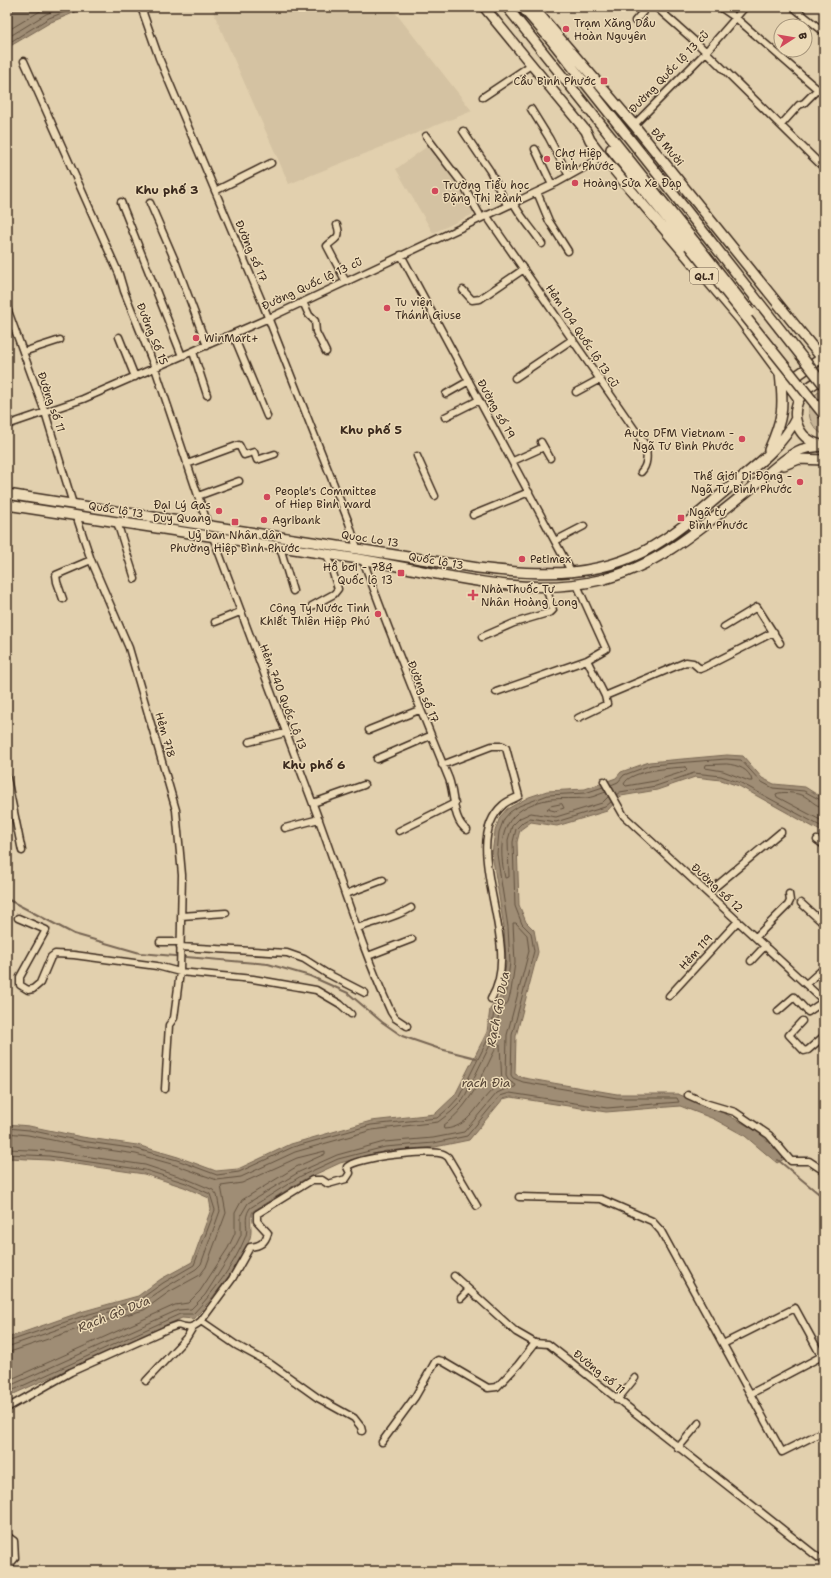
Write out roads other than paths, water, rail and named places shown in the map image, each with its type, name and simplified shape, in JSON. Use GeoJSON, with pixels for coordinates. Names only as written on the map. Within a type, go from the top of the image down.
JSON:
{"type":"FeatureCollection","features":[{"type":"Feature","properties":{"kind":"highway","name":"QL.1"},"geometry":{"type":"LineString","coordinates":[[477,7],[528,67],[582,135],[590,140]]}},
{"type":"Feature","properties":{"kind":"highway","name":"QL.1"},"geometry":{"type":"LineString","coordinates":[[484,7],[586,131],[590,140],[603,157],[740,319],[799,399]]}},
{"type":"Feature","properties":{"kind":"highway","name":"QL.1"},"geometry":{"type":"LineString","coordinates":[[508,7],[614,147],[824,406]]}},
{"type":"Feature","properties":{"kind":"highway","name":"Đỗ Mười"},"geometry":{"type":"LineString","coordinates":[[522,7],[570,50],[708,233]]}},
{"type":"Feature","properties":{"kind":"highway","name":"Đỗ Mười"},"geometry":{"type":"LineString","coordinates":[[533,7],[554,37],[629,130],[823,356]]}},
{"type":"Feature","properties":{"kind":"highway","name":"QL.1"},"geometry":{"type":"LineString","coordinates":[[540,7],[550,20],[554,37]]}},
{"type":"Feature","properties":{"kind":"highway","name":"Đường Quốc lộ 13 cũ"},"geometry":{"type":"LineString","coordinates":[[603,157],[614,147]]}},
{"type":"Feature","properties":{"kind":"highway","name":"QL.1"},"geometry":{"type":"LineString","coordinates":[[708,233],[824,377]]}},
{"type":"Feature","properties":{"kind":"highway","name":"QL.1"},"geometry":{"type":"LineString","coordinates":[[708,233],[824,385]]}},
{"type":"Feature","properties":{"kind":"highway","name":"QL.1"},"geometry":{"type":"LineString","coordinates":[[692,244],[824,415]]}},
{"type":"Feature","properties":{"kind":"highway"},"geometry":{"type":"LineString","coordinates":[[792,389],[795,379],[799,374],[823,356]]}},
{"type":"Feature","properties":{"kind":"highway"},"geometry":{"type":"LineString","coordinates":[[766,455],[781,420],[782,394],[780,372]]}},
{"type":"Feature","properties":{"kind":"highway"},"geometry":{"type":"LineString","coordinates":[[824,377],[804,391],[795,410],[797,427],[805,437],[812,442],[824,446]]}},
{"type":"Feature","properties":{"kind":"highway"},"geometry":{"type":"LineString","coordinates":[[766,455],[787,435],[796,420]]}},
{"type":"Feature","properties":{"kind":"highway","name":"Quốc lộ 13"},"geometry":{"type":"LineString","coordinates":[[7,505],[327,554],[485,582],[546,587],[577,585],[622,574],[657,558],[706,524],[799,450],[824,446]]}},
{"type":"Feature","properties":{"kind":"highway","name":"Quoc Lo 13"},"geometry":{"type":"LineString","coordinates":[[7,494],[498,570],[537,574],[572,573],[615,563],[632,557],[663,541],[709,505],[766,455]]}},
{"type":"Feature","properties":{"kind":"highway"},"geometry":{"type":"LineString","coordinates":[[777,467],[799,459],[824,460]]}},
{"type":"Feature","properties":{"kind":"street","name":"Đường số 17"},"geometry":{"type":"LineString","coordinates":[[141,7],[159,58],[268,318],[349,523],[357,548]]}},
{"type":"Feature","properties":{"kind":"street"},"geometry":{"type":"LineString","coordinates":[[635,21],[647,7]]}},
{"type":"Feature","properties":{"kind":"street"},"geometry":{"type":"LineString","coordinates":[[656,7],[684,31],[705,53],[781,124],[824,168]]}},
{"type":"Feature","properties":{"kind":"street"},"geometry":{"type":"LineString","coordinates":[[720,7],[736,18],[824,95]]}},
{"type":"Feature","properties":{"kind":"street","name":"Đường Quốc lộ 13 cũ"},"geometry":{"type":"LineString","coordinates":[[629,130],[705,53],[745,7]]}},
{"type":"Feature","properties":{"kind":"street"},"geometry":{"type":"LineString","coordinates":[[793,7],[824,32]]}},
{"type":"Feature","properties":{"kind":"street","name":"Đường Số 15"},"geometry":{"type":"LineString","coordinates":[[24,61],[65,154],[91,208],[116,268],[155,368],[208,525]]}},
{"type":"Feature","properties":{"kind":"street"},"geometry":{"type":"LineString","coordinates":[[483,97],[528,67]]}},
{"type":"Feature","properties":{"kind":"street"},"geometry":{"type":"LineString","coordinates":[[781,124],[799,105],[818,89]]}},
{"type":"Feature","properties":{"kind":"street"},"geometry":{"type":"LineString","coordinates":[[532,109],[569,176]]}},
{"type":"Feature","properties":{"kind":"street"},"geometry":{"type":"LineString","coordinates":[[463,131],[510,204],[528,223],[542,244]]}},
{"type":"Feature","properties":{"kind":"street","name":"Hẻm 104 Quốc lộ 13 cũ"},"geometry":{"type":"LineString","coordinates":[[426,136],[457,175],[484,216],[524,269],[646,446],[648,456],[645,468],[641,472]]}},
{"type":"Feature","properties":{"kind":"street"},"geometry":{"type":"LineString","coordinates":[[535,149],[552,185]]}},
{"type":"Feature","properties":{"kind":"street","name":"Đường Quốc lộ 13 cũ"},"geometry":{"type":"LineString","coordinates":[[7,424],[83,399],[207,346],[552,185],[603,157]]}},
{"type":"Feature","properties":{"kind":"street"},"geometry":{"type":"LineString","coordinates":[[215,191],[270,163]]}},
{"type":"Feature","properties":{"kind":"street"},"geometry":{"type":"LineString","coordinates":[[537,192],[549,221],[568,251]]}},
{"type":"Feature","properties":{"kind":"street"},"geometry":{"type":"LineString","coordinates":[[121,202],[182,356]]}},
{"type":"Feature","properties":{"kind":"street"},"geometry":{"type":"LineString","coordinates":[[150,203],[176,263],[207,346]]}},
{"type":"Feature","properties":{"kind":"street"},"geometry":{"type":"LineString","coordinates":[[337,225],[340,234],[338,238],[327,246],[346,282]]}},
{"type":"Feature","properties":{"kind":"street","name":"Đường số 19"},"geometry":{"type":"LineString","coordinates":[[401,255],[572,573]]}},
{"type":"Feature","properties":{"kind":"street"},"geometry":{"type":"LineString","coordinates":[[463,290],[472,300],[480,299],[524,269]]}},
{"type":"Feature","properties":{"kind":"street"},"geometry":{"type":"LineString","coordinates":[[303,302],[309,315],[315,321],[316,332],[326,352]]}},
{"type":"Feature","properties":{"kind":"street","name":"Đường số 11"},"geometry":{"type":"LineString","coordinates":[[7,308],[45,412],[73,504]]}},
{"type":"Feature","properties":{"kind":"street"},"geometry":{"type":"LineString","coordinates":[[233,334],[267,416]]}},
{"type":"Feature","properties":{"kind":"street"},"geometry":{"type":"LineString","coordinates":[[118,337],[135,377]]}},
{"type":"Feature","properties":{"kind":"street"},"geometry":{"type":"LineString","coordinates":[[515,378],[573,339]]}},
{"type":"Feature","properties":{"kind":"street"},"geometry":{"type":"LineString","coordinates":[[23,352],[60,340]]}},
{"type":"Feature","properties":{"kind":"street"},"geometry":{"type":"LineString","coordinates":[[193,352],[207,395]]}},
{"type":"Feature","properties":{"kind":"street"},"geometry":{"type":"LineString","coordinates":[[576,392],[600,379]]}},
{"type":"Feature","properties":{"kind":"street"},"geometry":{"type":"LineString","coordinates":[[446,394],[469,381]]}},
{"type":"Feature","properties":{"kind":"street"},"geometry":{"type":"LineString","coordinates":[[445,417],[479,400]]}},
{"type":"Feature","properties":{"kind":"street"},"geometry":{"type":"LineString","coordinates":[[513,461],[543,444],[550,458]]}},
{"type":"Feature","properties":{"kind":"street"},"geometry":{"type":"LineString","coordinates":[[187,464],[239,445],[244,455],[254,452],[256,460],[275,454]]}},
{"type":"Feature","properties":{"kind":"street"},"geometry":{"type":"LineString","coordinates":[[417,456],[435,496]]}},
{"type":"Feature","properties":{"kind":"street"},"geometry":{"type":"LineString","coordinates":[[198,496],[239,481]]}},
{"type":"Feature","properties":{"kind":"street"},"geometry":{"type":"LineString","coordinates":[[473,516],[529,492]]}},
{"type":"Feature","properties":{"kind":"street","name":"Hẻm 718"},"geometry":{"type":"LineString","coordinates":[[76,515],[91,560],[129,648],[176,810],[182,875],[180,972],[174,1018],[169,1025],[164,1089]]}},
{"type":"Feature","properties":{"kind":"street"},"geometry":{"type":"LineString","coordinates":[[117,522],[135,579]]}},
{"type":"Feature","properties":{"kind":"street"},"geometry":{"type":"LineString","coordinates":[[555,541],[584,526]]}},
{"type":"Feature","properties":{"kind":"street","name":"Hẻm 740 Quốc Lộ 13"},"geometry":{"type":"LineString","coordinates":[[213,537],[385,999],[395,1018],[408,1026]]}},
{"type":"Feature","properties":{"kind":"street"},"geometry":{"type":"LineString","coordinates":[[280,548],[294,592]]}},
{"type":"Feature","properties":{"kind":"street"},"geometry":{"type":"LineString","coordinates":[[312,606],[334,594],[338,589],[327,554]]}},
{"type":"Feature","properties":{"kind":"street"},"geometry":{"type":"LineString","coordinates":[[63,599],[56,575],[91,560]]}},
{"type":"Feature","properties":{"kind":"street","name":"Đường số 17"},"geometry":{"type":"LineString","coordinates":[[363,560],[393,644],[449,780],[459,821],[467,830]]}},
{"type":"Feature","properties":{"kind":"street"},"geometry":{"type":"LineString","coordinates":[[496,692],[587,660],[606,649],[577,585]]}},
{"type":"Feature","properties":{"kind":"street"},"geometry":{"type":"LineString","coordinates":[[482,637],[514,623],[551,612],[553,610],[546,587]]}},
{"type":"Feature","properties":{"kind":"street"},"geometry":{"type":"LineString","coordinates":[[724,627],[757,606],[780,643]]}},
{"type":"Feature","properties":{"kind":"street"},"geometry":{"type":"LineString","coordinates":[[215,622],[240,612]]}},
{"type":"Feature","properties":{"kind":"street"},"geometry":{"type":"LineString","coordinates":[[605,696],[686,662],[693,663],[700,669],[705,668],[774,632]]}},
{"type":"Feature","properties":{"kind":"street"},"geometry":{"type":"LineString","coordinates":[[578,718],[606,704],[605,696],[587,660]]}},
{"type":"Feature","properties":{"kind":"street"},"geometry":{"type":"LineString","coordinates":[[369,730],[419,710]]}},
{"type":"Feature","properties":{"kind":"street"},"geometry":{"type":"LineString","coordinates":[[249,742],[285,733]]}},
{"type":"Feature","properties":{"kind":"street"},"geometry":{"type":"LineString","coordinates":[[377,759],[430,736]]}},
{"type":"Feature","properties":{"kind":"street"},"geometry":{"type":"LineString","coordinates":[[442,765],[492,746],[503,746],[506,748],[519,796],[503,805],[492,819],[488,828],[486,842],[486,858],[500,936],[501,961],[498,986],[491,999]]}},
{"type":"Feature","properties":{"kind":"street"},"geometry":{"type":"LineString","coordinates":[[7,778],[22,851]]}},
{"type":"Feature","properties":{"kind":"street","name":"Đường số 12"},"geometry":{"type":"LineString","coordinates":[[604,781],[616,805],[624,816],[806,984]]}},
{"type":"Feature","properties":{"kind":"street"},"geometry":{"type":"LineString","coordinates":[[313,803],[364,785]]}},
{"type":"Feature","properties":{"kind":"street"},"geometry":{"type":"LineString","coordinates":[[399,832],[455,803]]}},
{"type":"Feature","properties":{"kind":"street"},"geometry":{"type":"LineString","coordinates":[[285,828],[319,819]]}},
{"type":"Feature","properties":{"kind":"street"},"geometry":{"type":"LineString","coordinates":[[708,893],[781,832]]}},
{"type":"Feature","properties":{"kind":"street"},"geometry":{"type":"LineString","coordinates":[[817,840],[824,845]]}},
{"type":"Feature","properties":{"kind":"street"},"geometry":{"type":"LineString","coordinates":[[346,894],[383,880]]}},
{"type":"Feature","properties":{"kind":"street"},"geometry":{"type":"LineString","coordinates":[[756,937],[788,906],[790,901],[788,894]]}},
{"type":"Feature","properties":{"kind":"street"},"geometry":{"type":"LineString","coordinates":[[801,903],[824,924]]}},
{"type":"Feature","properties":{"kind":"street"},"geometry":{"type":"LineString","coordinates":[[358,928],[380,920],[400,916],[411,908]]}},
{"type":"Feature","properties":{"kind":"street"},"geometry":{"type":"LineString","coordinates":[[181,916],[226,913]]}},
{"type":"Feature","properties":{"kind":"street"},"geometry":{"type":"LineString","coordinates":[[18,918],[46,930],[20,977],[20,985],[28,990],[33,989],[40,983],[52,957],[55,954],[157,966],[180,972],[253,979],[316,990],[340,1004],[350,1014]]}},
{"type":"Feature","properties":{"kind":"street","name":"Hẻm 119"},"geometry":{"type":"LineString","coordinates":[[669,996],[738,921]]}},
{"type":"Feature","properties":{"kind":"street"},"geometry":{"type":"LineString","coordinates":[[368,956],[412,939]]}},
{"type":"Feature","properties":{"kind":"street"},"geometry":{"type":"LineString","coordinates":[[160,942],[287,953],[304,959],[326,973],[365,993]]}},
{"type":"Feature","properties":{"kind":"street"},"geometry":{"type":"LineString","coordinates":[[751,961],[765,946]]}},
{"type":"Feature","properties":{"kind":"street"},"geometry":{"type":"LineString","coordinates":[[778,1011],[794,997],[808,1012],[824,1001],[806,984],[824,968]]}},
{"type":"Feature","properties":{"kind":"street"},"geometry":{"type":"LineString","coordinates":[[802,1022],[789,1035],[804,1051],[808,1050],[824,1036]]}},
{"type":"Feature","properties":{"kind":"street"},"geometry":{"type":"LineString","coordinates":[[688,1095],[708,1104],[735,1112],[769,1135],[791,1161],[809,1161],[824,1171]]}},
{"type":"Feature","properties":{"kind":"street"},"geometry":{"type":"LineString","coordinates":[[146,1381],[187,1337],[193,1327],[201,1321],[232,1278],[250,1247],[258,1246],[266,1239],[268,1233],[257,1221],[256,1214],[312,1180],[322,1180],[328,1184],[346,1179],[350,1173],[347,1166],[351,1162],[379,1156],[434,1152],[444,1154],[448,1157],[477,1206]]}},
{"type":"Feature","properties":{"kind":"street"},"geometry":{"type":"LineString","coordinates":[[519,1197],[601,1199],[652,1221],[661,1231],[782,1452],[824,1431]]}},
{"type":"Feature","properties":{"kind":"street","name":"Đường số 11"},"geometry":{"type":"LineString","coordinates":[[454,1276],[516,1332],[535,1343],[548,1344],[824,1562]]}},
{"type":"Feature","properties":{"kind":"street"},"geometry":{"type":"LineString","coordinates":[[460,1298],[469,1290]]}},
{"type":"Feature","properties":{"kind":"street"},"geometry":{"type":"LineString","coordinates":[[723,1344],[795,1308],[823,1358],[750,1394]]}},
{"type":"Feature","properties":{"kind":"street"},"geometry":{"type":"LineString","coordinates":[[201,1321],[236,1345],[269,1363],[318,1398],[354,1418],[361,1427],[362,1431]]}},
{"type":"Feature","properties":{"kind":"street"},"geometry":{"type":"LineString","coordinates":[[7,1408],[71,1372],[167,1329],[178,1325],[185,1328],[193,1327]]}},
{"type":"Feature","properties":{"kind":"street"},"geometry":{"type":"LineString","coordinates":[[382,1442],[415,1397],[435,1362],[438,1360],[488,1388],[493,1389],[497,1387],[518,1365],[535,1343]]}},
{"type":"Feature","properties":{"kind":"street"},"geometry":{"type":"LineString","coordinates":[[617,1400],[635,1378]]}},
{"type":"Feature","properties":{"kind":"street"},"geometry":{"type":"LineString","coordinates":[[678,1448],[699,1423]]}},
{"type":"Feature","properties":{"kind":"street"},"geometry":{"type":"LineString","coordinates":[[7,1536],[14,1541],[16,1549],[15,1558],[10,1564],[12,1571]]}},
{"type":"Feature","properties":{"kind":"water"},"geometry":{"type":"Polygon","coordinates":[[[7,7],[88,7],[51,22],[7,48],[7,7]]]}},
{"type":"Feature","properties":{"kind":"water"},"geometry":{"type":"Polygon","coordinates":[[[727,755],[743,756],[762,778],[774,784],[805,787],[824,799],[824,833],[739,786],[721,780],[695,777],[657,790],[621,796],[607,811],[557,826],[531,822],[520,830],[517,842],[519,905],[526,922],[534,930],[538,952],[516,1036],[515,1074],[524,1078],[617,1094],[678,1094],[726,1114],[757,1131],[786,1158],[777,1163],[745,1136],[714,1119],[680,1106],[606,1112],[511,1097],[503,1099],[469,1140],[435,1147],[386,1151],[340,1163],[303,1180],[253,1211],[251,1218],[250,1238],[241,1258],[194,1319],[182,1318],[7,1397],[7,1338],[84,1311],[138,1296],[161,1279],[192,1262],[211,1209],[209,1198],[184,1187],[144,1174],[49,1160],[7,1158],[7,1124],[29,1126],[82,1137],[137,1145],[178,1157],[216,1171],[238,1169],[291,1144],[371,1121],[435,1114],[455,1095],[487,1032],[490,1009],[500,997],[503,990],[506,963],[504,927],[492,854],[495,831],[500,817],[507,809],[529,797],[547,791],[585,789],[616,778],[621,772],[649,762],[727,755]]]}},
{"type":"Feature","properties":{"kind":"waterway"},"geometry":{"type":"LineString","coordinates":[[7,899],[74,934],[140,953],[268,964],[310,976],[348,993],[382,1022],[402,1036],[440,1049],[476,1058]]}},
{"type":"Feature","properties":{"kind":"waterway"},"geometry":{"type":"LineString","coordinates":[[778,1160],[818,1193],[824,1195]]}},
{"type":"Feature","properties":{"kind":"place","name":"Trạm Xăng Dầu Hoàn Nguyên"},"geometry":{"type":"Point","coordinates":[566,29]}},
{"type":"Feature","properties":{"kind":"place","name":"Cầu Bình Phước"},"geometry":{"type":"Point","coordinates":[604,81]}},
{"type":"Feature","properties":{"kind":"place","name":"Chợ Hiệp Bình Phước"},"geometry":{"type":"Point","coordinates":[547,159]}},
{"type":"Feature","properties":{"kind":"place","name":"Hoàng Sửa Xe Đạp"},"geometry":{"type":"Point","coordinates":[575,183]}},
{"type":"Feature","properties":{"kind":"place","name":"Trường Tiểu học Đặng Thị Rành"},"geometry":{"type":"Point","coordinates":[435,191]}},
{"type":"Feature","properties":{"kind":"place","name":"Tu viện Thánh Giuse"},"geometry":{"type":"Point","coordinates":[387,308]}},
{"type":"Feature","properties":{"kind":"place","name":"WinMart+"},"geometry":{"type":"Point","coordinates":[196,338]}},
{"type":"Feature","properties":{"kind":"place","name":"Auto DFM Vietnam - Ngã Tư Bình Phước"},"geometry":{"type":"Point","coordinates":[742,439]}},
{"type":"Feature","properties":{"kind":"place","name":"Thế Giới Di Động - Ngã Tư Bình Phước"},"geometry":{"type":"Point","coordinates":[800,482]}},
{"type":"Feature","properties":{"kind":"place","name":"People's Committee of Hiep Binh ward"},"geometry":{"type":"Point","coordinates":[267,497]}},
{"type":"Feature","properties":{"kind":"place","name":"Đại Lý Gas Duy Quang"},"geometry":{"type":"Point","coordinates":[219,511]}},
{"type":"Feature","properties":{"kind":"place","name":"Ngã tư Bình Phước"},"geometry":{"type":"Point","coordinates":[681,518]}},
{"type":"Feature","properties":{"kind":"place","name":"Agribank"},"geometry":{"type":"Point","coordinates":[264,520]}},
{"type":"Feature","properties":{"kind":"place","name":"Uỷ ban Nhân dân Phường Hiệp Bình Phước"},"geometry":{"type":"Point","coordinates":[235,522]}},
{"type":"Feature","properties":{"kind":"place","name":"Petimex"},"geometry":{"type":"Point","coordinates":[522,559]}},
{"type":"Feature","properties":{"kind":"place","name":"Hồ bơi - 784 Quốc lộ 13"},"geometry":{"type":"Point","coordinates":[401,573]}},
{"type":"Feature","properties":{"kind":"place","name":"Nhà Thuốc Tư Nhân Hoàng Long"},"geometry":{"type":"Point","coordinates":[473,595]}},
{"type":"Feature","properties":{"kind":"place","name":"Công Ty Nước Tinh Khiết Thiên Hiệp Phú"},"geometry":{"type":"Point","coordinates":[378,614]}},
{"type":"Feature","properties":{"kind":"district","name":"Khu phố 3"},"geometry":{"type":"Point","coordinates":[167,190]}},
{"type":"Feature","properties":{"kind":"district","name":"Khu phố 5"},"geometry":{"type":"Point","coordinates":[371,430]}},
{"type":"Feature","properties":{"kind":"district","name":"Khu phố 6"},"geometry":{"type":"Point","coordinates":[314,765]}},
{"type":"Feature","properties":{"kind":"water label","name":"Rạch Gò Dưa"},"geometry":{"type":"Point","coordinates":[498,1009]}},
{"type":"Feature","properties":{"kind":"water label","name":"rạch Đìa"},"geometry":{"type":"Point","coordinates":[486,1083]}},
{"type":"Feature","properties":{"kind":"water label","name":"Rạch Gò Dưa"},"geometry":{"type":"Point","coordinates":[114,1314]}}]}
